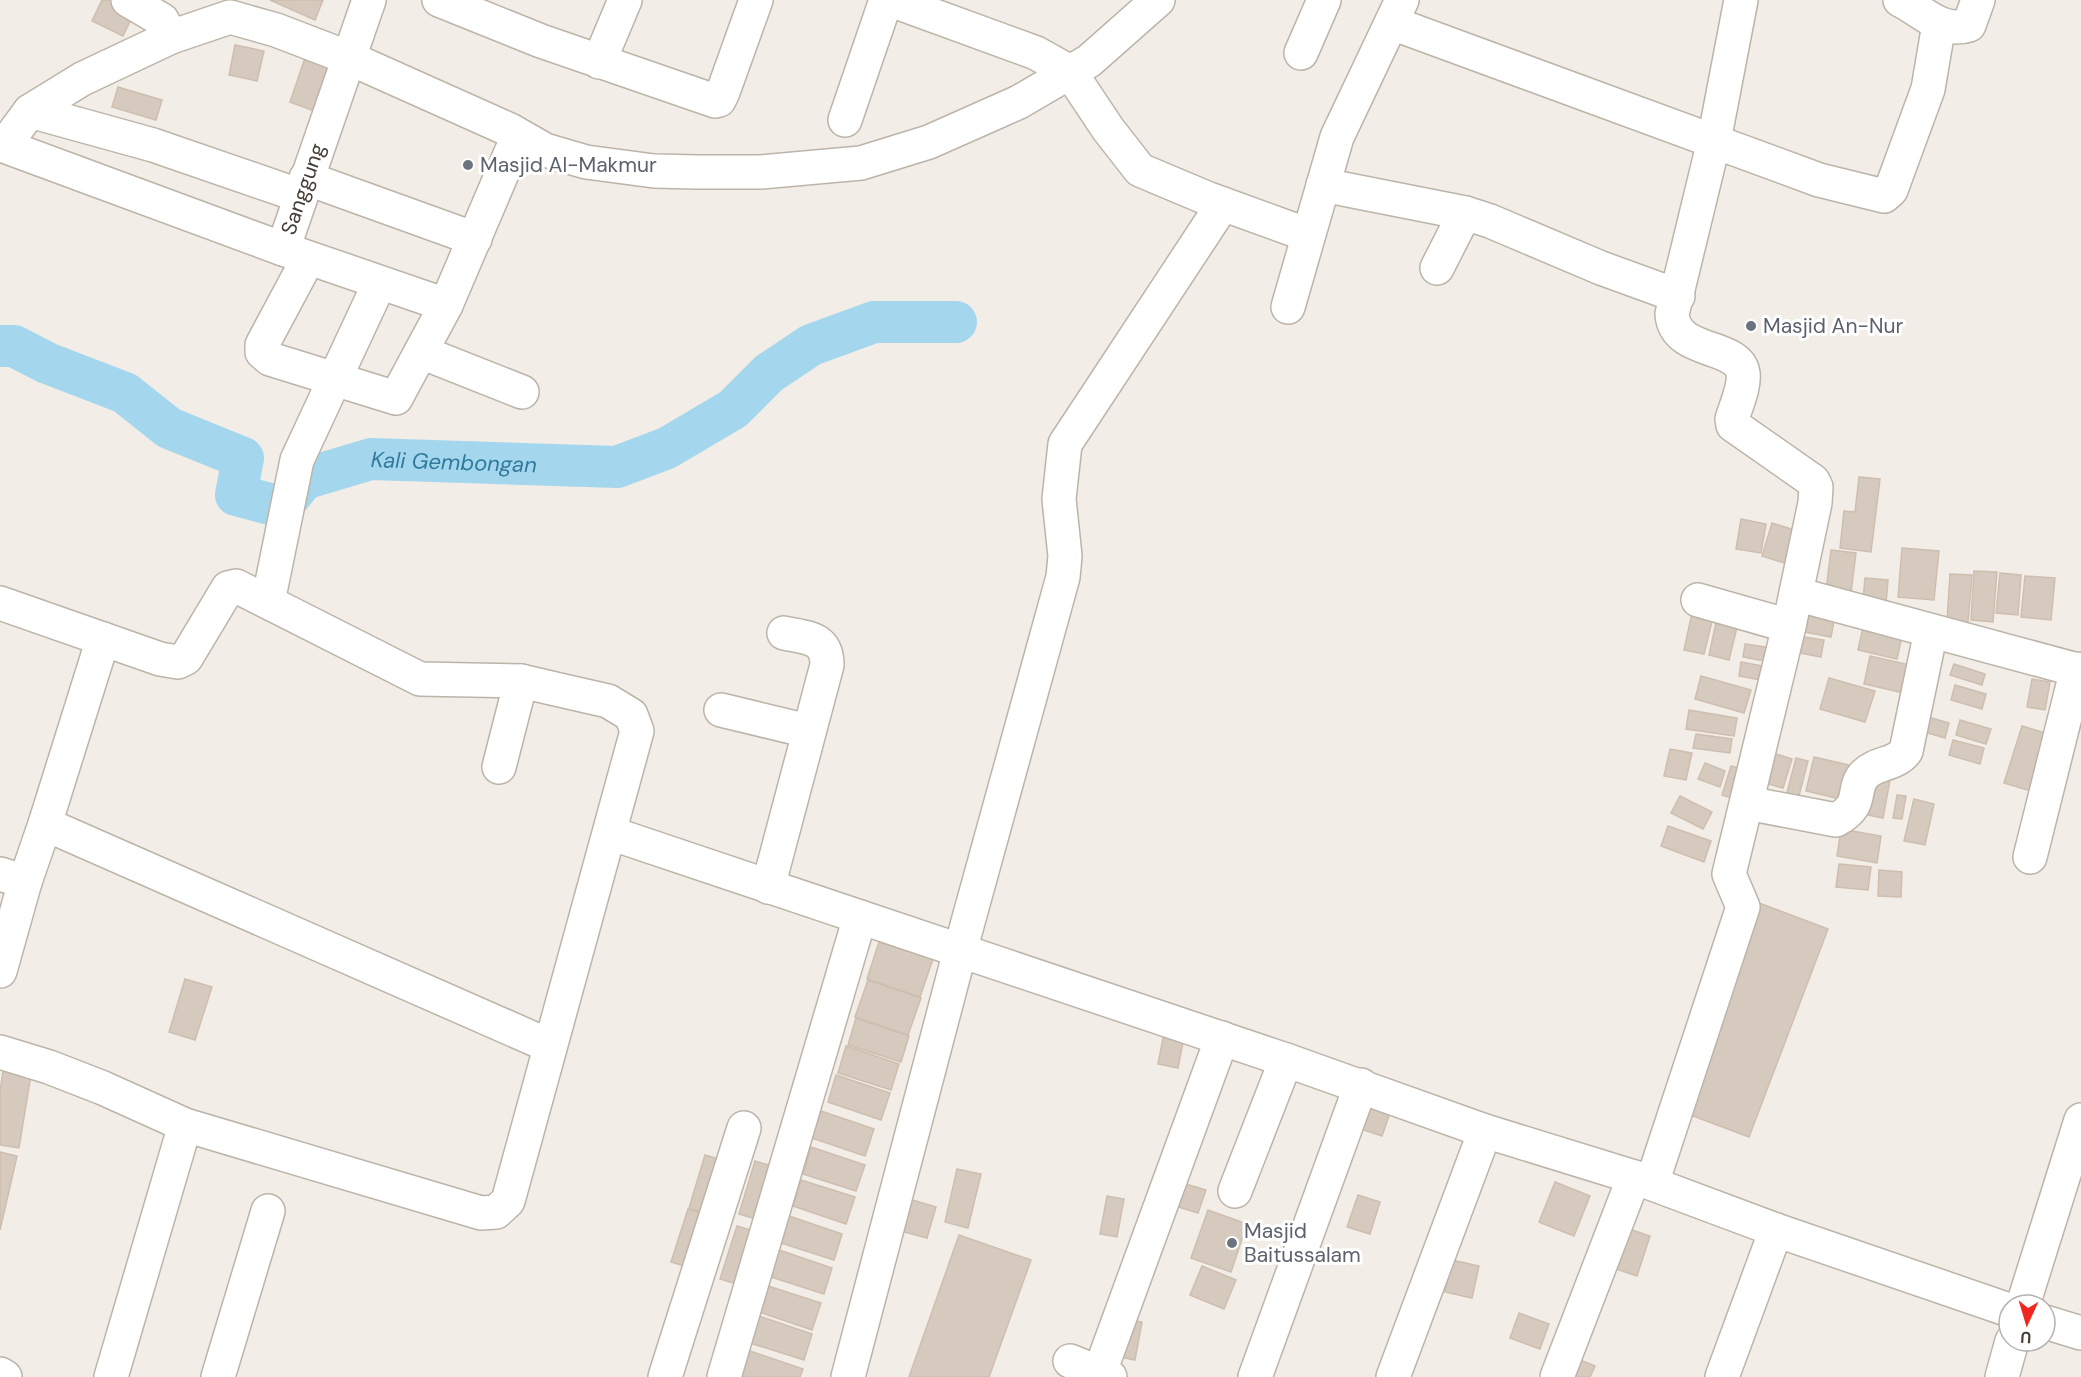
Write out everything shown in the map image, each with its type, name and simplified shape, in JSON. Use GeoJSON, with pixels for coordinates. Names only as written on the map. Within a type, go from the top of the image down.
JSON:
{"type":"FeatureCollection","features":[{"type":"Feature","properties":{"kind":"street"},"geometry":{"type":"LineString","coordinates":[[128,0],[162,20],[171,37]]}},
{"type":"Feature","properties":{"kind":"street","name":"Sanggung"},"geometry":{"type":"LineString","coordinates":[[369,0],[303,187],[296,254],[379,284],[447,305]]}},
{"type":"Feature","properties":{"kind":"street"},"geometry":{"type":"LineString","coordinates":[[439,0],[499,11],[599,62],[710,100],[719,100],[756,0]]}},
{"type":"Feature","properties":{"kind":"street"},"geometry":{"type":"LineString","coordinates":[[599,62],[625,0]]}},
{"type":"Feature","properties":{"kind":"street"},"geometry":{"type":"LineString","coordinates":[[845,120],[886,0]]}},
{"type":"Feature","properties":{"kind":"street"},"geometry":{"type":"LineString","coordinates":[[891,0],[1036,53],[1070,72],[1108,129],[1140,170],[1308,235]]}},
{"type":"Feature","properties":{"kind":"street"},"geometry":{"type":"LineString","coordinates":[[518,136],[447,305],[395,398],[270,359],[261,350],[296,254],[2,145],[30,111],[82,79],[234,9],[276,30],[350,58],[518,136],[545,150],[586,162],[654,171],[761,172],[861,163],[939,138],[1019,102],[1089,61],[1158,0]]}},
{"type":"Feature","properties":{"kind":"street"},"geometry":{"type":"LineString","coordinates":[[1301,53],[1324,0]]}},
{"type":"Feature","properties":{"kind":"street"},"geometry":{"type":"LineString","coordinates":[[1557,1377],[1643,1180],[1739,921],[1742,904],[1729,874],[1789,626],[1816,487],[1799,470],[1737,430],[1732,419],[1743,378],[1741,366],[1734,359],[1677,332],[1672,314],[1714,141],[1741,0]]}},
{"type":"Feature","properties":{"kind":"street"},"geometry":{"type":"LineString","coordinates":[[1900,0],[1939,24],[1962,27],[1969,25],[1978,0]]}},
{"type":"Feature","properties":{"kind":"street"},"geometry":{"type":"LineString","coordinates":[[1288,307],[1337,137],[1397,11],[1714,141],[1818,180],[1876,195],[1888,194],[1928,90],[1939,24]]}},
{"type":"Feature","properties":{"kind":"street"},"geometry":{"type":"LineString","coordinates":[[30,111],[303,187],[475,239]]}},
{"type":"Feature","properties":{"kind":"street"},"geometry":{"type":"LineString","coordinates":[[1323,185],[1485,219],[1601,268],[1678,296]]}},
{"type":"Feature","properties":{"kind":"street"},"geometry":{"type":"LineString","coordinates":[[848,1377],[960,951],[1063,577],[1065,556],[1059,499],[1065,444],[1223,204]]}},
{"type":"Feature","properties":{"kind":"street"},"geometry":{"type":"LineString","coordinates":[[1437,268],[1465,213]]}},
{"type":"Feature","properties":{"kind":"street"},"geometry":{"type":"LineString","coordinates":[[268,602],[297,460],[336,381],[379,284]]}},
{"type":"Feature","properties":{"kind":"street"},"geometry":{"type":"LineString","coordinates":[[421,352],[522,392]]}},
{"type":"Feature","properties":{"kind":"street"},"geometry":{"type":"LineString","coordinates":[[0,603],[160,659],[178,662],[186,658],[230,586],[236,586],[420,680],[521,681],[608,701],[631,716],[635,722],[636,738],[508,1201],[503,1208],[493,1213],[481,1213],[185,1125],[81,1079],[0,1052]]}},
{"type":"Feature","properties":{"kind":"street"},"geometry":{"type":"LineString","coordinates":[[1796,594],[2079,670],[2030,857]]}},
{"type":"Feature","properties":{"kind":"street"},"geometry":{"type":"LineString","coordinates":[[1698,600],[1789,626]]}},
{"type":"Feature","properties":{"kind":"street"},"geometry":{"type":"LineString","coordinates":[[1748,803],[1836,820],[1851,811],[1864,775],[1878,766],[1895,761],[1906,751],[1931,631]]}},
{"type":"Feature","properties":{"kind":"street"},"geometry":{"type":"LineString","coordinates":[[768,887],[827,665],[827,652],[821,644],[809,638],[784,633]]}},
{"type":"Feature","properties":{"kind":"street"},"geometry":{"type":"LineString","coordinates":[[0,971],[12,878],[45,824],[104,639]]}},
{"type":"Feature","properties":{"kind":"street"},"geometry":{"type":"LineString","coordinates":[[499,767],[521,681]]}},
{"type":"Feature","properties":{"kind":"street"},"geometry":{"type":"LineString","coordinates":[[721,710],[808,731]]}},
{"type":"Feature","properties":{"kind":"street"},"geometry":{"type":"LineString","coordinates":[[45,824],[550,1046]]}},
{"type":"Feature","properties":{"kind":"street"},"geometry":{"type":"LineString","coordinates":[[610,833],[1361,1085],[1485,1131],[1643,1180],[1776,1230],[1997,1306]]}},
{"type":"Feature","properties":{"kind":"street"},"geometry":{"type":"LineString","coordinates":[[724,1377],[860,917]]}},
{"type":"Feature","properties":{"kind":"street"},"geometry":{"type":"LineString","coordinates":[[1094,1372],[1222,1038]]}},
{"type":"Feature","properties":{"kind":"street"},"geometry":{"type":"LineString","coordinates":[[1235,1191],[1287,1060]]}},
{"type":"Feature","properties":{"kind":"street"},"geometry":{"type":"LineString","coordinates":[[1255,1377],[1361,1085]]}},
{"type":"Feature","properties":{"kind":"street"},"geometry":{"type":"LineString","coordinates":[[2027,1293],[2081,1120]]}},
{"type":"Feature","properties":{"kind":"street"},"geometry":{"type":"LineString","coordinates":[[111,1377],[185,1125]]}},
{"type":"Feature","properties":{"kind":"street"},"geometry":{"type":"LineString","coordinates":[[665,1377],[744,1128]]}},
{"type":"Feature","properties":{"kind":"street"},"geometry":{"type":"LineString","coordinates":[[1393,1377],[1485,1131]]}},
{"type":"Feature","properties":{"kind":"street"},"geometry":{"type":"LineString","coordinates":[[218,1377],[268,1211]]}},
{"type":"Feature","properties":{"kind":"street"},"geometry":{"type":"LineString","coordinates":[[1722,1377],[1776,1230]]}},
{"type":"Feature","properties":{"kind":"street"},"geometry":{"type":"LineString","coordinates":[[2057,1326],[2081,1333]]}},
{"type":"Feature","properties":{"kind":"street"},"geometry":{"type":"LineString","coordinates":[[2002,1377],[2009,1353]]}},
{"type":"Feature","properties":{"kind":"street"},"geometry":{"type":"LineString","coordinates":[[0,1374],[5,1377]]}},
{"type":"Feature","properties":{"kind":"building"},"geometry":{"type":"Polygon","coordinates":[[[102,0],[113,0],[135,11],[123,36],[92,21],[102,0]]]}},
{"type":"Feature","properties":{"kind":"building"},"geometry":{"type":"Polygon","coordinates":[[[270,0],[323,0],[315,20],[270,0]]]}},
{"type":"Feature","properties":{"kind":"building"},"geometry":{"type":"Polygon","coordinates":[[[235,45],[264,51],[257,81],[229,75],[235,45]]]}},
{"type":"Feature","properties":{"kind":"building"},"geometry":{"type":"Polygon","coordinates":[[[306,55],[333,64],[317,112],[290,102],[306,55]]]}},
{"type":"Feature","properties":{"kind":"building"},"geometry":{"type":"Polygon","coordinates":[[[118,87],[162,100],[156,120],[112,107],[118,87]]]}},
{"type":"Feature","properties":{"kind":"building"},"geometry":{"type":"Polygon","coordinates":[[[1859,477],[1880,479],[1871,552],[1840,548],[1844,511],[1855,512],[1859,477]]]}},
{"type":"Feature","properties":{"kind":"building"},"geometry":{"type":"Polygon","coordinates":[[[1741,519],[1766,524],[1761,553],[1736,549],[1741,519]]]}},
{"type":"Feature","properties":{"kind":"building"},"geometry":{"type":"Polygon","coordinates":[[[1772,523],[1807,534],[1797,567],[1762,556],[1772,523]]]}},
{"type":"Feature","properties":{"kind":"building"},"geometry":{"type":"Polygon","coordinates":[[[1902,548],[1939,551],[1934,600],[1898,597],[1902,548]]]}},
{"type":"Feature","properties":{"kind":"building"},"geometry":{"type":"Polygon","coordinates":[[[1831,550],[1856,553],[1851,593],[1826,590],[1831,550]]]}},
{"type":"Feature","properties":{"kind":"building"},"geometry":{"type":"Polygon","coordinates":[[[1974,571],[1997,572],[1993,622],[1971,620],[1974,571]]]}},
{"type":"Feature","properties":{"kind":"building"},"geometry":{"type":"Polygon","coordinates":[[[2000,573],[2021,575],[2018,615],[1996,613],[2000,573]]]}},
{"type":"Feature","properties":{"kind":"building"},"geometry":{"type":"Polygon","coordinates":[[[1950,574],[1972,575],[1968,622],[1947,621],[1950,574]]]}},
{"type":"Feature","properties":{"kind":"building"},"geometry":{"type":"Polygon","coordinates":[[[2025,576],[2055,578],[2051,620],[2021,617],[2025,576]]]}},
{"type":"Feature","properties":{"kind":"building"},"geometry":{"type":"Polygon","coordinates":[[[1865,578],[1888,580],[1886,603],[1863,600],[1865,578]]]}},
{"type":"Feature","properties":{"kind":"building"},"geometry":{"type":"Polygon","coordinates":[[[1692,613],[1713,617],[1704,654],[1684,650],[1692,613]]]}},
{"type":"Feature","properties":{"kind":"building"},"geometry":{"type":"Polygon","coordinates":[[[1803,614],[1834,621],[1831,637],[1799,631],[1803,614]]]}},
{"type":"Feature","properties":{"kind":"building"},"geometry":{"type":"Polygon","coordinates":[[[1717,618],[1738,623],[1729,660],[1709,655],[1717,618]]]}},
{"type":"Feature","properties":{"kind":"building"},"geometry":{"type":"Polygon","coordinates":[[[1864,623],[1903,632],[1897,659],[1858,650],[1864,623]]]}},
{"type":"Feature","properties":{"kind":"building"},"geometry":{"type":"Polygon","coordinates":[[[1792,635],[1824,640],[1821,657],[1789,651],[1792,635]]]}},
{"type":"Feature","properties":{"kind":"building"},"geometry":{"type":"Polygon","coordinates":[[[1745,644],[1772,648],[1770,662],[1743,657],[1745,644]]]}},
{"type":"Feature","properties":{"kind":"building"},"geometry":{"type":"Polygon","coordinates":[[[1870,656],[1910,665],[1904,693],[1864,684],[1870,656]]]}},
{"type":"Feature","properties":{"kind":"building"},"geometry":{"type":"Polygon","coordinates":[[[1741,662],[1768,667],[1766,681],[1739,676],[1741,662]]]}},
{"type":"Feature","properties":{"kind":"building"},"geometry":{"type":"Polygon","coordinates":[[[1954,664],[1985,674],[1982,685],[1950,675],[1954,664]]]}},
{"type":"Feature","properties":{"kind":"building"},"geometry":{"type":"Polygon","coordinates":[[[1701,676],[1751,690],[1744,713],[1695,699],[1701,676]]]}},
{"type":"Feature","properties":{"kind":"building"},"geometry":{"type":"Polygon","coordinates":[[[1829,678],[1875,691],[1865,722],[1820,709],[1829,678]]]}},
{"type":"Feature","properties":{"kind":"building"},"geometry":{"type":"Polygon","coordinates":[[[2032,679],[2050,682],[2045,710],[2027,707],[2032,679]]]}},
{"type":"Feature","properties":{"kind":"building"},"geometry":{"type":"Polygon","coordinates":[[[1955,685],[1986,694],[1982,709],[1951,700],[1955,685]]]}},
{"type":"Feature","properties":{"kind":"building"},"geometry":{"type":"Polygon","coordinates":[[[1689,710],[1737,718],[1734,736],[1686,729],[1689,710]]]}},
{"type":"Feature","properties":{"kind":"building"},"geometry":{"type":"Polygon","coordinates":[[[1918,714],[1949,723],[1945,738],[1914,729],[1918,714]]]}},
{"type":"Feature","properties":{"kind":"building"},"geometry":{"type":"Polygon","coordinates":[[[1960,720],[1991,729],[1986,744],[1956,735],[1960,720]]]}},
{"type":"Feature","properties":{"kind":"building"},"geometry":{"type":"Polygon","coordinates":[[[2022,726],[2052,735],[2034,792],[2004,783],[2022,726]]]}},
{"type":"Feature","properties":{"kind":"building"},"geometry":{"type":"Polygon","coordinates":[[[1696,734],[1732,739],[1730,753],[1693,748],[1696,734]]]}},
{"type":"Feature","properties":{"kind":"building"},"geometry":{"type":"Polygon","coordinates":[[[1953,740],[1984,748],[1980,764],[1949,755],[1953,740]]]}},
{"type":"Feature","properties":{"kind":"building"},"geometry":{"type":"Polygon","coordinates":[[[1670,749],[1692,753],[1686,780],[1664,776],[1670,749]]]}},
{"type":"Feature","properties":{"kind":"building"},"geometry":{"type":"Polygon","coordinates":[[[1770,752],[1792,759],[1783,788],[1761,782],[1770,752]]]}},
{"type":"Feature","properties":{"kind":"building"},"geometry":{"type":"Polygon","coordinates":[[[1814,757],[1858,767],[1849,801],[1806,791],[1814,757]]]}},
{"type":"Feature","properties":{"kind":"building"},"geometry":{"type":"Polygon","coordinates":[[[1796,758],[1808,761],[1796,807],[1784,804],[1796,758]]]}},
{"type":"Feature","properties":{"kind":"building"},"geometry":{"type":"Polygon","coordinates":[[[1705,763],[1725,771],[1720,787],[1698,779],[1705,763]]]}},
{"type":"Feature","properties":{"kind":"building"},"geometry":{"type":"Polygon","coordinates":[[[1731,766],[1749,771],[1739,800],[1722,795],[1731,766]]]}},
{"type":"Feature","properties":{"kind":"building"},"geometry":{"type":"Polygon","coordinates":[[[1865,775],[1890,780],[1883,818],[1858,813],[1865,775]]]}},
{"type":"Feature","properties":{"kind":"building"},"geometry":{"type":"Polygon","coordinates":[[[1897,795],[1906,796],[1902,819],[1893,818],[1897,795]]]}},
{"type":"Feature","properties":{"kind":"building"},"geometry":{"type":"Polygon","coordinates":[[[1680,796],[1712,812],[1703,829],[1671,813],[1680,796]]]}},
{"type":"Feature","properties":{"kind":"building"},"geometry":{"type":"Polygon","coordinates":[[[1914,799],[1934,804],[1925,845],[1904,841],[1914,799]]]}},
{"type":"Feature","properties":{"kind":"building"},"geometry":{"type":"Polygon","coordinates":[[[1668,826],[1711,841],[1704,862],[1661,846],[1668,826]]]}},
{"type":"Feature","properties":{"kind":"building"},"geometry":{"type":"Polygon","coordinates":[[[1841,829],[1881,836],[1877,863],[1837,856],[1841,829]]]}},
{"type":"Feature","properties":{"kind":"building"},"geometry":{"type":"Polygon","coordinates":[[[1839,864],[1871,867],[1868,890],[1836,887],[1839,864]]]}},
{"type":"Feature","properties":{"kind":"building"},"geometry":{"type":"Polygon","coordinates":[[[1879,870],[1902,872],[1901,897],[1878,896],[1879,870]]]}},
{"type":"Feature","properties":{"kind":"building"},"geometry":{"type":"Polygon","coordinates":[[[1759,903],[1828,929],[1749,1137],[1680,1111],[1759,903]]]}},
{"type":"Feature","properties":{"kind":"building"},"geometry":{"type":"Polygon","coordinates":[[[879,942],[933,959],[920,997],[867,979],[879,942]]]}},
{"type":"Feature","properties":{"kind":"building"},"geometry":{"type":"Polygon","coordinates":[[[185,979],[212,987],[195,1040],[169,1032],[185,979]]]}},
{"type":"Feature","properties":{"kind":"building"},"geometry":{"type":"Polygon","coordinates":[[[868,980],[921,998],[908,1035],[855,1017],[868,980]]]}},
{"type":"Feature","properties":{"kind":"building"},"geometry":{"type":"Polygon","coordinates":[[[856,1018],[909,1036],[901,1062],[848,1045],[856,1018]]]}},
{"type":"Feature","properties":{"kind":"building"},"geometry":{"type":"Polygon","coordinates":[[[1166,1023],[1186,1027],[1178,1068],[1158,1064],[1166,1023]]]}},
{"type":"Feature","properties":{"kind":"building"},"geometry":{"type":"Polygon","coordinates":[[[846,1046],[899,1064],[891,1090],[838,1073],[846,1046]]]}},
{"type":"Feature","properties":{"kind":"building"},"geometry":{"type":"Polygon","coordinates":[[[3,1071],[31,1075],[19,1148],[0,1145],[0,1091],[3,1071]]]}},
{"type":"Feature","properties":{"kind":"building"},"geometry":{"type":"Polygon","coordinates":[[[836,1075],[890,1093],[881,1120],[828,1102],[836,1075]]]}},
{"type":"Feature","properties":{"kind":"building"},"geometry":{"type":"Polygon","coordinates":[[[1362,1094],[1393,1104],[1382,1136],[1352,1126],[1362,1094]]]}},
{"type":"Feature","properties":{"kind":"building"},"geometry":{"type":"Polygon","coordinates":[[[821,1111],[874,1129],[865,1156],[812,1138],[821,1111]]]}},
{"type":"Feature","properties":{"kind":"building"},"geometry":{"type":"Polygon","coordinates":[[[811,1147],[865,1165],[856,1191],[803,1174],[811,1147]]]}},
{"type":"Feature","properties":{"kind":"building"},"geometry":{"type":"Polygon","coordinates":[[[0,1152],[17,1156],[0,1230],[0,1152]]]}},
{"type":"Feature","properties":{"kind":"building"},"geometry":{"type":"Polygon","coordinates":[[[705,1155],[733,1163],[715,1216],[689,1208],[705,1155]]]}},
{"type":"Feature","properties":{"kind":"building"},"geometry":{"type":"Polygon","coordinates":[[[755,1161],[782,1169],[766,1222],[739,1214],[755,1161]]]}},
{"type":"Feature","properties":{"kind":"building"},"geometry":{"type":"Polygon","coordinates":[[[957,1169],[981,1174],[968,1228],[945,1222],[957,1169]]]}},
{"type":"Feature","properties":{"kind":"building"},"geometry":{"type":"Polygon","coordinates":[[[801,1180],[855,1197],[846,1224],[793,1206],[801,1180]]]}},
{"type":"Feature","properties":{"kind":"building"},"geometry":{"type":"Polygon","coordinates":[[[1176,1181],[1206,1190],[1198,1213],[1169,1204],[1176,1181]]]}},
{"type":"Feature","properties":{"kind":"building"},"geometry":{"type":"Polygon","coordinates":[[[1555,1182],[1590,1196],[1574,1236],[1539,1222],[1555,1182]]]}},
{"type":"Feature","properties":{"kind":"building"},"geometry":{"type":"Polygon","coordinates":[[[1358,1195],[1380,1202],[1370,1234],[1347,1227],[1358,1195]]]}},
{"type":"Feature","properties":{"kind":"building"},"geometry":{"type":"Polygon","coordinates":[[[1107,1196],[1124,1199],[1117,1237],[1100,1234],[1107,1196]]]}},
{"type":"Feature","properties":{"kind":"building"},"geometry":{"type":"Polygon","coordinates":[[[906,1198],[936,1207],[927,1238],[897,1230],[906,1198]]]}},
{"type":"Feature","properties":{"kind":"building"},"geometry":{"type":"Polygon","coordinates":[[[688,1209],[715,1217],[698,1270],[671,1262],[688,1209]]]}},
{"type":"Feature","properties":{"kind":"building"},"geometry":{"type":"Polygon","coordinates":[[[1208,1210],[1247,1224],[1231,1272],[1191,1258],[1208,1210]]]}},
{"type":"Feature","properties":{"kind":"building"},"geometry":{"type":"Polygon","coordinates":[[[789,1216],[842,1234],[834,1260],[781,1243],[789,1216]]]}},
{"type":"Feature","properties":{"kind":"building"},"geometry":{"type":"Polygon","coordinates":[[[737,1226],[764,1234],[747,1287],[720,1279],[737,1226]]]}},
{"type":"Feature","properties":{"kind":"building"},"geometry":{"type":"Polygon","coordinates":[[[1620,1226],[1650,1236],[1637,1276],[1607,1266],[1620,1226]]]}},
{"type":"Feature","properties":{"kind":"building"},"geometry":{"type":"Polygon","coordinates":[[[959,1235],[1031,1260],[989,1377],[909,1377],[959,1235]]]}},
{"type":"Feature","properties":{"kind":"building"},"geometry":{"type":"Polygon","coordinates":[[[779,1250],[832,1268],[824,1294],[771,1277],[779,1250]]]}},
{"type":"Feature","properties":{"kind":"building"},"geometry":{"type":"Polygon","coordinates":[[[1452,1260],[1479,1266],[1472,1298],[1445,1292],[1452,1260]]]}},
{"type":"Feature","properties":{"kind":"building"},"geometry":{"type":"Polygon","coordinates":[[[1202,1266],[1236,1280],[1224,1309],[1190,1295],[1202,1266]]]}},
{"type":"Feature","properties":{"kind":"building"},"geometry":{"type":"Polygon","coordinates":[[[768,1286],[821,1303],[812,1330],[759,1312],[768,1286]]]}},
{"type":"Feature","properties":{"kind":"building"},"geometry":{"type":"Polygon","coordinates":[[[1519,1313],[1549,1324],[1540,1349],[1510,1338],[1519,1313]]]}},
{"type":"Feature","properties":{"kind":"building"},"geometry":{"type":"Polygon","coordinates":[[[759,1316],[812,1334],[804,1360],[750,1343],[759,1316]]]}},
{"type":"Feature","properties":{"kind":"building"},"geometry":{"type":"Polygon","coordinates":[[[1122,1318],[1142,1322],[1135,1360],[1115,1356],[1122,1318]]]}},
{"type":"Feature","properties":{"kind":"building"},"geometry":{"type":"Polygon","coordinates":[[[750,1351],[803,1369],[800,1377],[741,1377],[750,1351]]]}},
{"type":"Feature","properties":{"kind":"building"},"geometry":{"type":"Polygon","coordinates":[[[1572,1357],[1595,1366],[1590,1377],[1564,1377],[1572,1357]]]}},
{"type":"Feature","properties":{"kind":"waterway","name":"Kali Gembongan"},"geometry":{"type":"LineString","coordinates":[[0,346],[14,346],[47,363],[125,393],[169,428],[243,458],[236,495],[281,507],[304,479],[371,459],[617,467],[667,448],[733,409],[769,373],[811,345],[874,322],[956,322]]}},
{"type":"Feature","properties":{"kind":"place","name":"Masjid Al-Makmur"},"geometry":{"type":"Point","coordinates":[468,165]}},
{"type":"Feature","properties":{"kind":"place","name":"Masjid An-Nur"},"geometry":{"type":"Point","coordinates":[1751,326]}},
{"type":"Feature","properties":{"kind":"place","name":"Masjid Baitussalam"},"geometry":{"type":"Point","coordinates":[1232,1243]}}]}
